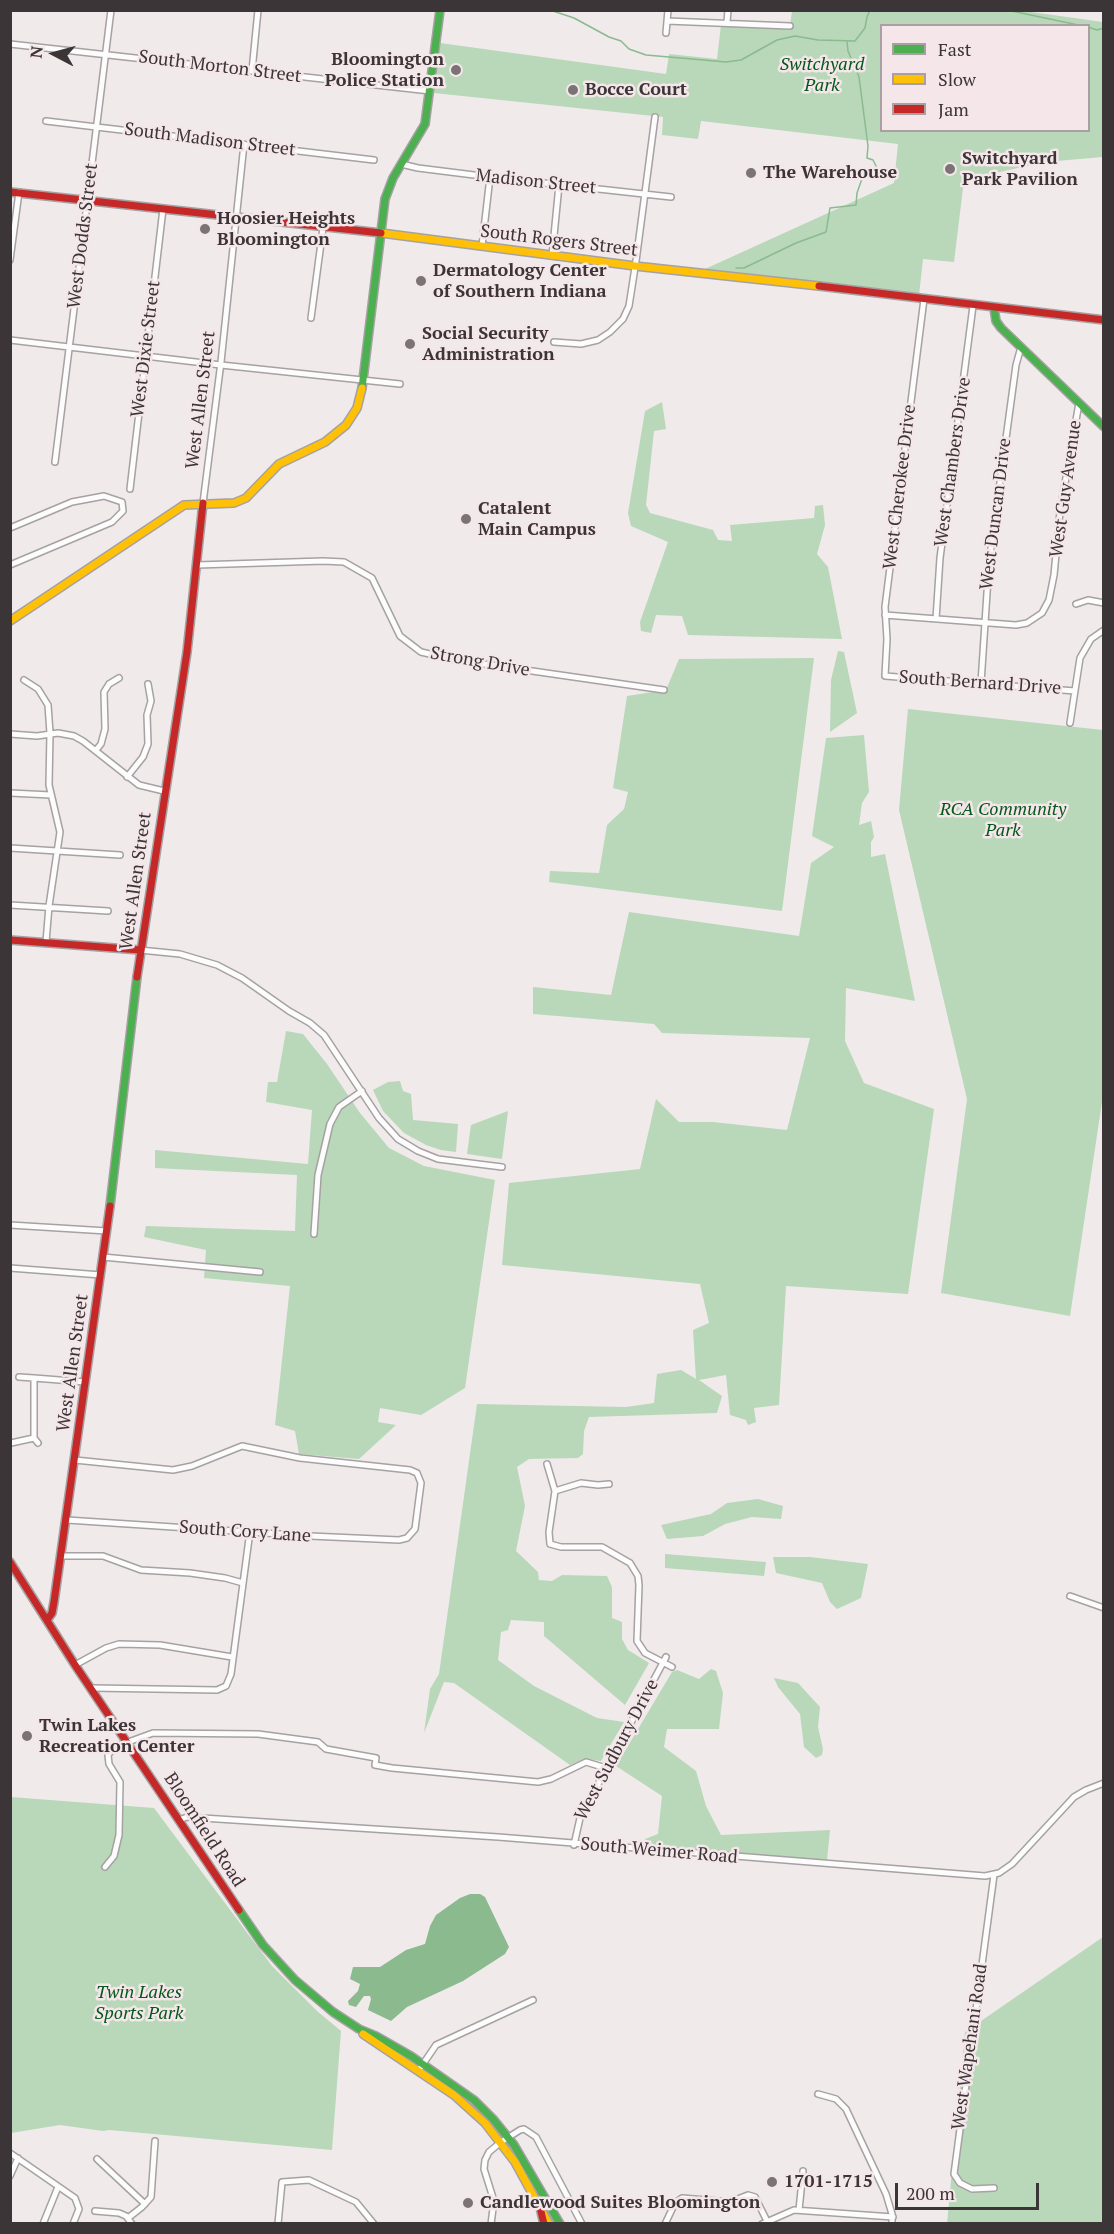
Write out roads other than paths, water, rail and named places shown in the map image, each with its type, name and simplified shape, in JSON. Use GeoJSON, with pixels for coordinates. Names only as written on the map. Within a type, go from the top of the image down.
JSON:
{"type":"FeatureCollection","features":[{"type":"Feature","properties":{"kind":"main road"},"geometry":{"type":"LineString","coordinates":[[10,621],[163,517],[184,505],[234,503],[246,498],[279,464],[325,442],[341,431],[357,408],[363,380],[380,233],[388,187],[425,124],[440,10]]}},
{"type":"Feature","properties":{"kind":"main road","name":"South Rogers Street"},"geometry":{"type":"LineString","coordinates":[[15,192],[380,233],[635,266],[1104,320]]}},
{"type":"Feature","properties":{"kind":"main road"},"geometry":{"type":"LineString","coordinates":[[994,308],[994,317],[998,325],[1104,427]]}},
{"type":"Feature","properties":{"kind":"main road","name":"West Allen Street"},"geometry":{"type":"LineString","coordinates":[[47,1620],[52,1613],[61,1556],[107,1231],[126,1089],[140,950],[187,652],[203,503]]}},
{"type":"Feature","properties":{"kind":"main road"},"geometry":{"type":"LineString","coordinates":[[10,940],[140,950]]}},
{"type":"Feature","properties":{"kind":"main road","name":"Bloomfield Road"},"geometry":{"type":"LineString","coordinates":[[10,1562],[75,1665],[246,1922],[271,1954],[308,1992],[359,2029],[376,2036],[423,2064],[474,2100],[531,2171],[560,2223]]}},
{"type":"Feature","properties":{"kind":"main road","name":"Bloomfield Road"},"geometry":{"type":"LineString","coordinates":[[359,2029],[361,2033],[462,2102],[504,2140],[549,2223]]}},
{"type":"Feature","properties":{"kind":"main road"},"geometry":{"type":"LineString","coordinates":[[539,2203],[544,2223]]}},
{"type":"Feature","properties":{"kind":"street","name":"West Dodds Street"},"geometry":{"type":"LineString","coordinates":[[55,462],[111,10]]}},
{"type":"Feature","properties":{"kind":"street"},"geometry":{"type":"LineString","coordinates":[[252,71],[258,10]]}},
{"type":"Feature","properties":{"kind":"street"},"geometry":{"type":"LineString","coordinates":[[666,33],[668,10]]}},
{"type":"Feature","properties":{"kind":"street"},"geometry":{"type":"LineString","coordinates":[[727,22],[728,10]]}},
{"type":"Feature","properties":{"kind":"street"},"geometry":{"type":"LineString","coordinates":[[667,21],[790,26]]}},
{"type":"Feature","properties":{"kind":"street","name":"South Morton Street"},"geometry":{"type":"LineString","coordinates":[[10,44],[430,91]]}},
{"type":"Feature","properties":{"kind":"street"},"geometry":{"type":"LineString","coordinates":[[554,342],[581,344],[598,340],[623,319],[628,306],[635,266],[656,117]]}},
{"type":"Feature","properties":{"kind":"street","name":"South Madison Street"},"geometry":{"type":"LineString","coordinates":[[46,121],[374,160]]}},
{"type":"Feature","properties":{"kind":"street","name":"West Allen Street"},"geometry":{"type":"LineString","coordinates":[[203,503],[238,218],[244,144]]}},
{"type":"Feature","properties":{"kind":"street","name":"Madison Street"},"geometry":{"type":"LineString","coordinates":[[401,164],[490,177],[671,196]]}},
{"type":"Feature","properties":{"kind":"street"},"geometry":{"type":"LineString","coordinates":[[482,246],[490,177]]}},
{"type":"Feature","properties":{"kind":"street"},"geometry":{"type":"LineString","coordinates":[[552,256],[559,185]]}},
{"type":"Feature","properties":{"kind":"street"},"geometry":{"type":"LineString","coordinates":[[10,260],[15,192]]}},
{"type":"Feature","properties":{"kind":"street","name":"West Dixie Street"},"geometry":{"type":"LineString","coordinates":[[130,489],[163,209]]}},
{"type":"Feature","properties":{"kind":"street"},"geometry":{"type":"LineString","coordinates":[[311,318],[323,228]]}},
{"type":"Feature","properties":{"kind":"street","name":"West Cherokee Drive"},"geometry":{"type":"LineString","coordinates":[[885,676],[887,639],[885,615],[924,299]]}},
{"type":"Feature","properties":{"kind":"street","name":"West Chambers Drive"},"geometry":{"type":"LineString","coordinates":[[936,619],[940,558],[973,306]]}},
{"type":"Feature","properties":{"kind":"street"},"geometry":{"type":"LineString","coordinates":[[10,340],[400,384]]}},
{"type":"Feature","properties":{"kind":"street","name":"West Duncan Drive"},"geometry":{"type":"LineString","coordinates":[[981,683],[989,562],[1012,388],[1021,347]]}},
{"type":"Feature","properties":{"kind":"street","name":"West Guy Avenue"},"geometry":{"type":"LineString","coordinates":[[885,615],[1016,625],[1037,618],[1047,606],[1054,575],[1060,512],[1079,404]]}},
{"type":"Feature","properties":{"kind":"street"},"geometry":{"type":"LineString","coordinates":[[10,528],[72,502],[104,496],[122,502],[123,511],[112,522],[10,565]]}},
{"type":"Feature","properties":{"kind":"street","name":"Strong Drive"},"geometry":{"type":"LineString","coordinates":[[197,565],[344,562],[372,578],[400,636],[421,652],[456,660],[664,690]]}},
{"type":"Feature","properties":{"kind":"street"},"geometry":{"type":"LineString","coordinates":[[1076,604],[1088,600],[1104,603]]}},
{"type":"Feature","properties":{"kind":"street"},"geometry":{"type":"LineString","coordinates":[[1070,723],[1082,652],[1091,639],[1104,630]]}},
{"type":"Feature","properties":{"kind":"street","name":"South Bernard Drive"},"geometry":{"type":"LineString","coordinates":[[885,676],[1076,691]]}},
{"type":"Feature","properties":{"kind":"street"},"geometry":{"type":"LineString","coordinates":[[96,750],[105,729],[104,692],[109,684],[119,678]]}},
{"type":"Feature","properties":{"kind":"street"},"geometry":{"type":"LineString","coordinates":[[24,680],[38,688],[45,698],[49,712],[48,777],[60,832],[46,942]]}},
{"type":"Feature","properties":{"kind":"street"},"geometry":{"type":"LineString","coordinates":[[128,777],[143,757],[148,744],[147,716],[151,701],[148,684]]}},
{"type":"Feature","properties":{"kind":"street"},"geometry":{"type":"LineString","coordinates":[[10,734],[37,736],[50,733],[74,736],[96,750],[128,777],[147,788],[164,791]]}},
{"type":"Feature","properties":{"kind":"street"},"geometry":{"type":"LineString","coordinates":[[10,793],[51,795]]}},
{"type":"Feature","properties":{"kind":"street"},"geometry":{"type":"LineString","coordinates":[[10,848],[120,855]]}},
{"type":"Feature","properties":{"kind":"street"},"geometry":{"type":"LineString","coordinates":[[10,905],[108,911]]}},
{"type":"Feature","properties":{"kind":"street"},"geometry":{"type":"LineString","coordinates":[[140,950],[192,956],[217,965],[242,978],[278,1004],[310,1023],[324,1035],[379,1118],[398,1139],[418,1151],[438,1159],[502,1167]]}},
{"type":"Feature","properties":{"kind":"street"},"geometry":{"type":"LineString","coordinates":[[314,1234],[318,1175],[330,1124],[339,1107],[362,1091]]}},
{"type":"Feature","properties":{"kind":"street"},"geometry":{"type":"LineString","coordinates":[[10,1225],[107,1231]]}},
{"type":"Feature","properties":{"kind":"street"},"geometry":{"type":"LineString","coordinates":[[103,1257],[260,1272]]}},
{"type":"Feature","properties":{"kind":"street"},"geometry":{"type":"LineString","coordinates":[[10,1268],[100,1275]]}},
{"type":"Feature","properties":{"kind":"street"},"geometry":{"type":"LineString","coordinates":[[19,1377],[85,1382]]}},
{"type":"Feature","properties":{"kind":"street"},"geometry":{"type":"LineString","coordinates":[[11,1443],[36,1440],[34,1378]]}},
{"type":"Feature","properties":{"kind":"street","name":"South Cory Lane"},"geometry":{"type":"LineString","coordinates":[[66,1520],[396,1541],[407,1538],[413,1533],[421,1483],[417,1473],[410,1470],[300,1458],[242,1446],[192,1466],[173,1470],[75,1460]]}},
{"type":"Feature","properties":{"kind":"street"},"geometry":{"type":"LineString","coordinates":[[547,1464],[555,1491],[549,1533],[550,1544],[561,1547],[602,1548],[630,1563],[638,1576],[639,1585],[637,1641],[645,1653],[665,1660],[672,1667]]}},
{"type":"Feature","properties":{"kind":"street"},"geometry":{"type":"LineString","coordinates":[[555,1491],[581,1483],[609,1484]]}},
{"type":"Feature","properties":{"kind":"street"},"geometry":{"type":"LineString","coordinates":[[92,1688],[216,1690],[226,1686],[231,1677],[250,1531]]}},
{"type":"Feature","properties":{"kind":"street"},"geometry":{"type":"LineString","coordinates":[[61,1556],[103,1556],[141,1570],[190,1573],[243,1583]]}},
{"type":"Feature","properties":{"kind":"street"},"geometry":{"type":"LineString","coordinates":[[1070,1596],[1104,1608]]}},
{"type":"Feature","properties":{"kind":"street"},"geometry":{"type":"LineString","coordinates":[[75,1665],[106,1648],[119,1644],[160,1645],[232,1657]]}},
{"type":"Feature","properties":{"kind":"street","name":"West Sudbury Drive"},"geometry":{"type":"LineString","coordinates":[[574,1845],[580,1818],[665,1660]]}},
{"type":"Feature","properties":{"kind":"street"},"geometry":{"type":"LineString","coordinates":[[105,1867],[114,1856],[119,1835],[120,1782],[109,1764],[108,1757],[113,1749],[153,1733],[258,1734],[318,1742],[326,1749],[376,1758],[375,1765],[392,1768],[538,1782],[551,1779],[586,1762],[606,1768]]}},
{"type":"Feature","properties":{"kind":"street"},"geometry":{"type":"LineString","coordinates":[[994,1875],[1012,1864],[1074,1797],[1104,1782]]}},
{"type":"Feature","properties":{"kind":"street","name":"South Weimer Road"},"geometry":{"type":"LineString","coordinates":[[179,1820],[187,1817],[498,1837],[974,1876],[994,1875]]}},
{"type":"Feature","properties":{"kind":"street","name":"West Wapehani Road"},"geometry":{"type":"LineString","coordinates":[[994,1875],[954,2163],[954,2174],[960,2183],[972,2189],[994,2188]]}},
{"type":"Feature","properties":{"kind":"street"},"geometry":{"type":"LineString","coordinates":[[419,2071],[436,2045],[533,2000]]}},
{"type":"Feature","properties":{"kind":"street"},"geometry":{"type":"LineString","coordinates":[[665,2223],[675,2203],[682,2198],[730,2202],[748,2195],[754,2197],[765,2222],[786,2212],[799,2210],[892,2220],[886,2194],[846,2109],[836,2099],[818,2094]]}},
{"type":"Feature","properties":{"kind":"street"},"geometry":{"type":"LineString","coordinates":[[492,2223],[494,2201],[484,2164],[489,2152],[520,2130],[530,2131],[533,2134],[582,2223]]}},
{"type":"Feature","properties":{"kind":"street"},"geometry":{"type":"LineString","coordinates":[[128,2218],[145,2204],[152,2194],[155,2141]]}},
{"type":"Feature","properties":{"kind":"street"},"geometry":{"type":"LineString","coordinates":[[10,2153],[75,2198],[79,2209],[73,2223]]}},
{"type":"Feature","properties":{"kind":"street"},"geometry":{"type":"LineString","coordinates":[[10,2176],[18,2158]]}},
{"type":"Feature","properties":{"kind":"street"},"geometry":{"type":"LineString","coordinates":[[98,2159],[145,2204]]}},
{"type":"Feature","properties":{"kind":"street"},"geometry":{"type":"LineString","coordinates":[[799,2210],[803,2170]]}},
{"type":"Feature","properties":{"kind":"street"},"geometry":{"type":"LineString","coordinates":[[278,2223],[282,2182],[309,2180],[356,2202],[374,2223]]}},
{"type":"Feature","properties":{"kind":"street"},"geometry":{"type":"LineString","coordinates":[[43,2223],[58,2187]]}},
{"type":"Feature","properties":{"kind":"street"},"geometry":{"type":"LineString","coordinates":[[95,2211],[119,2213],[132,2223]]}},
{"type":"Feature","properties":{"kind":"waterway"},"geometry":{"type":"LineString","coordinates":[[550,10],[574,18],[621,41],[629,49],[646,55],[726,62],[741,60],[777,40],[795,36],[818,40],[855,41],[865,28],[870,10]]}},
{"type":"Feature","properties":{"kind":"waterway"},"geometry":{"type":"LineString","coordinates":[[1007,10],[1074,24]]}},
{"type":"Feature","properties":{"kind":"waterway"},"geometry":{"type":"LineString","coordinates":[[1090,28],[1097,30],[1104,28]]}},
{"type":"Feature","properties":{"kind":"waterway"},"geometry":{"type":"LineString","coordinates":[[736,268],[744,268],[796,243],[826,232],[830,208],[856,205],[857,193],[864,173],[875,173],[878,170],[873,160],[867,158],[868,146],[859,77],[848,51],[847,42]]}},
{"type":"Feature","properties":{"kind":"place","name":"Bloomington Police Station"},"geometry":{"type":"Point","coordinates":[456,70]}},
{"type":"Feature","properties":{"kind":"place","name":"Bocce Court"},"geometry":{"type":"Point","coordinates":[573,90]}},
{"type":"Feature","properties":{"kind":"place","name":"Switchyard Park Pavilion"},"geometry":{"type":"Point","coordinates":[950,169]}},
{"type":"Feature","properties":{"kind":"place","name":"The Warehouse"},"geometry":{"type":"Point","coordinates":[751,173]}},
{"type":"Feature","properties":{"kind":"place","name":"Hoosier Heights Bloomington"},"geometry":{"type":"Point","coordinates":[205,229]}},
{"type":"Feature","properties":{"kind":"place","name":"Dermatology Center of Southern Indiana"},"geometry":{"type":"Point","coordinates":[421,281]}},
{"type":"Feature","properties":{"kind":"place","name":"Social Security Administration"},"geometry":{"type":"Point","coordinates":[410,344]}},
{"type":"Feature","properties":{"kind":"place","name":"Catalent Main Campus"},"geometry":{"type":"Point","coordinates":[466,519]}},
{"type":"Feature","properties":{"kind":"place","name":"Twin Lakes Recreation Center"},"geometry":{"type":"Point","coordinates":[27,1736]}},
{"type":"Feature","properties":{"kind":"place","name":"1701-1715"},"geometry":{"type":"Point","coordinates":[772,2182]}},
{"type":"Feature","properties":{"kind":"place","name":"Candlewood Suites Bloomington"},"geometry":{"type":"Point","coordinates":[468,2203]}},
{"type":"Feature","properties":{"kind":"park label","name":"Switchyard Park"},"geometry":{"type":"Point","coordinates":[822,76]}},
{"type":"Feature","properties":{"kind":"park label","name":"RCA Community Park"},"geometry":{"type":"Point","coordinates":[1003,820]}},
{"type":"Feature","properties":{"kind":"park label","name":"Twin Lakes Sports Park"},"geometry":{"type":"Point","coordinates":[139,2003]}}]}
